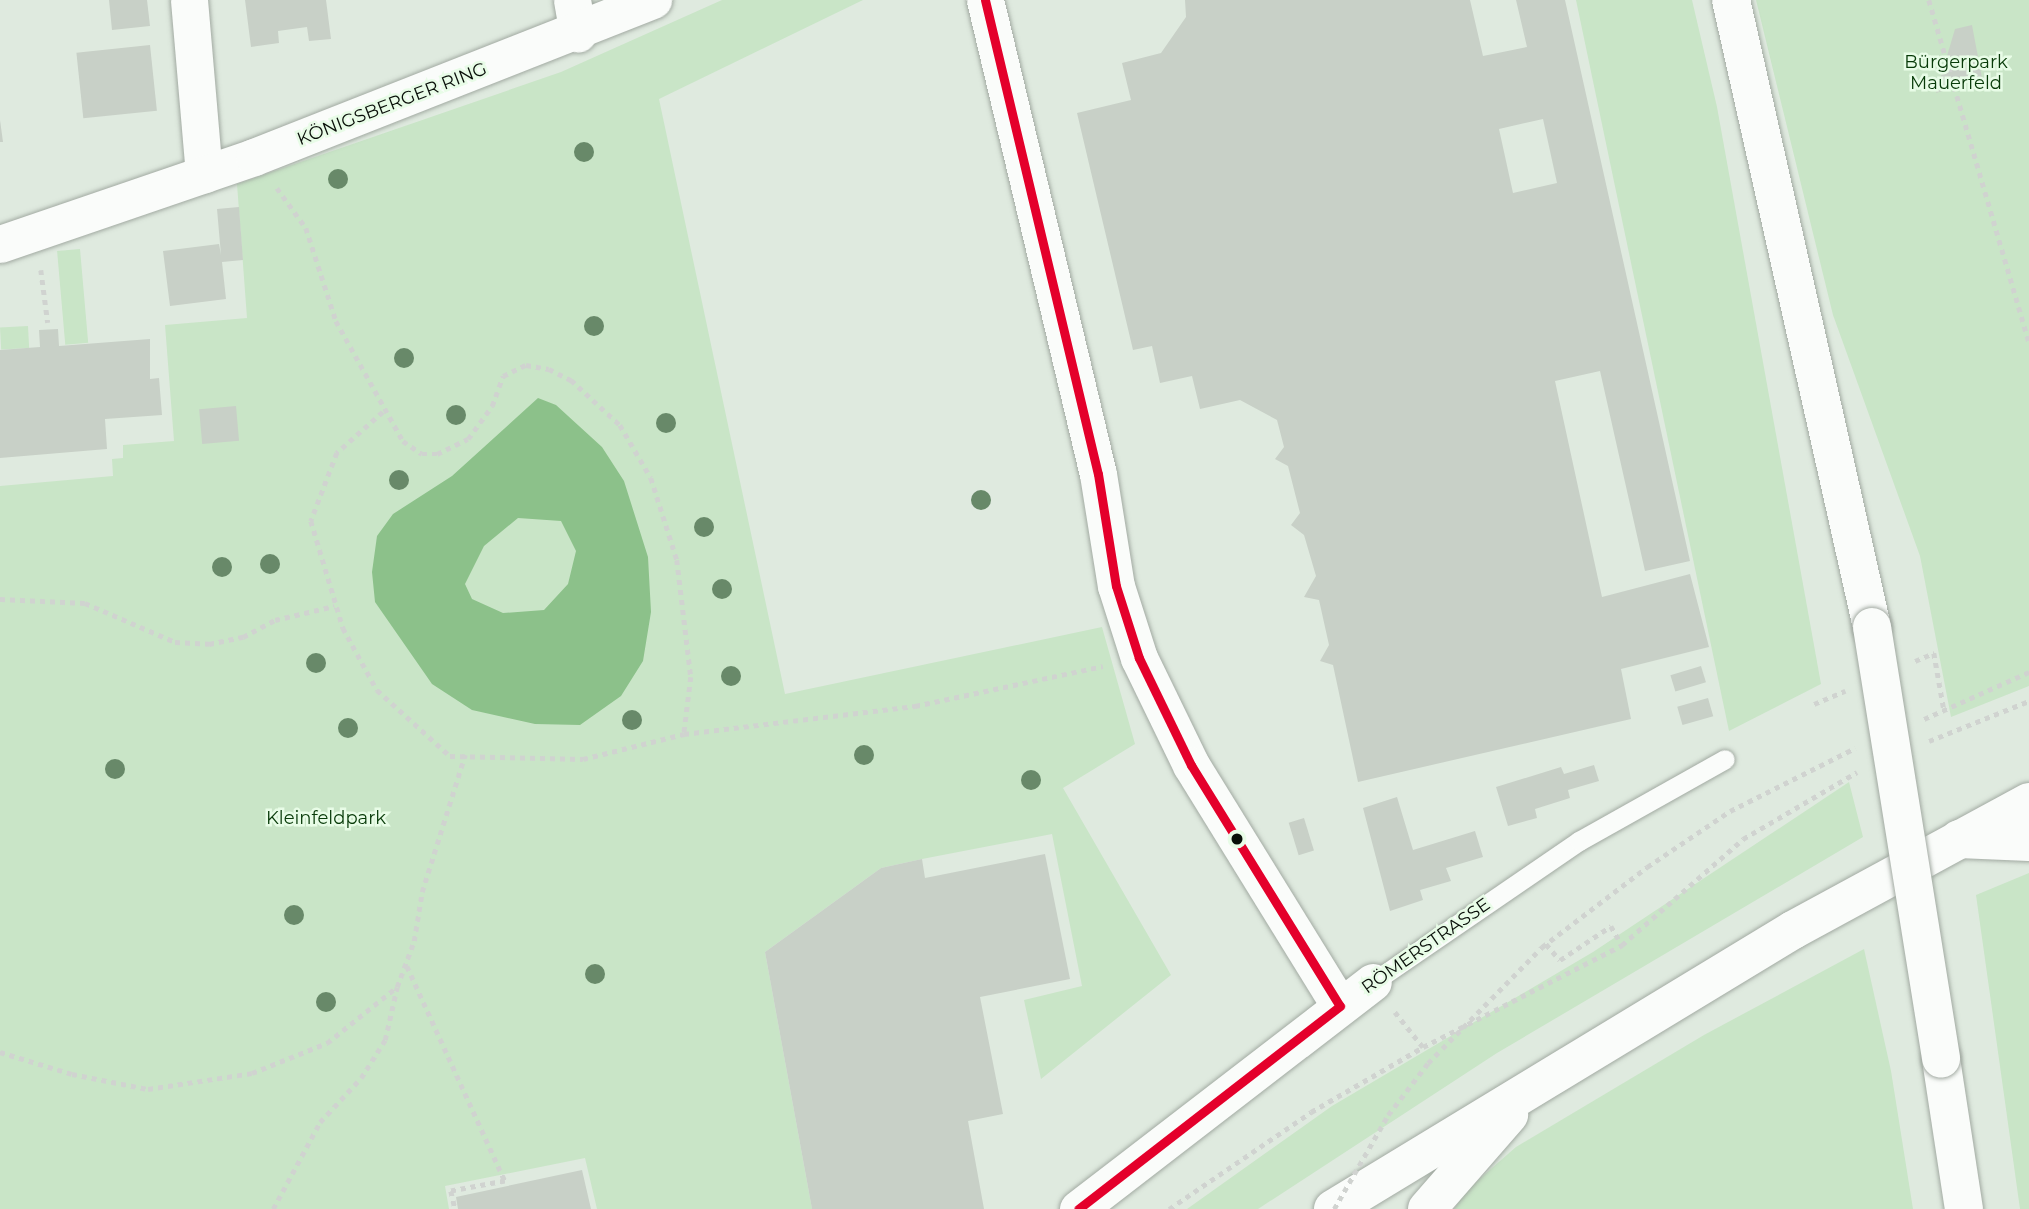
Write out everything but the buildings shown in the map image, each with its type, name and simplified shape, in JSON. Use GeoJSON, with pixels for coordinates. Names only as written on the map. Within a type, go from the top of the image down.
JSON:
{"type":"FeatureCollection","features":[{"type":"Feature","properties":{"kind":"main road"},"geometry":{"type":"LineString","coordinates":[[1731,0],[1872,628],[1964,1209]]}},
{"type":"Feature","properties":{"kind":"main road"},"geometry":{"type":"LineString","coordinates":[[1333,1209],[1541,1080],[1793,930],[2029,802]]}},
{"type":"Feature","properties":{"kind":"main road"},"geometry":{"type":"LineString","coordinates":[[1959,839],[2029,842]]}},
{"type":"Feature","properties":{"kind":"main road"},"geometry":{"type":"LineString","coordinates":[[1427,1209],[1541,1080]]}},
{"type":"Feature","properties":{"kind":"street"},"geometry":{"type":"LineString","coordinates":[[189,0],[204,174]]}},
{"type":"Feature","properties":{"kind":"street","name":"KÖNIGSBERGER RING"},"geometry":{"type":"LineString","coordinates":[[0,244],[254,157],[575,16],[653,0]]}},
{"type":"Feature","properties":{"kind":"street"},"geometry":{"type":"LineString","coordinates":[[985,0],[1098,474],[1116,586],[1139,658],[1191,765],[1339,1006]]}},
{"type":"Feature","properties":{"kind":"street","name":"RÖMERSTRASSE"},"geometry":{"type":"LineString","coordinates":[[1078,1209],[1373,982]]}},
{"type":"Feature","properties":{"kind":"lane","name":"RÖMERSTRASSE"},"geometry":{"type":"LineString","coordinates":[[1373,982],[1579,841],[1725,759]]}},
{"type":"Feature","properties":{"kind":"path"},"geometry":{"type":"LineString","coordinates":[[1929,0],[2029,342]]}},
{"type":"Feature","properties":{"kind":"path"},"geometry":{"type":"LineString","coordinates":[[254,157],[306,228],[336,321],[383,412],[403,441],[422,454],[437,454],[468,439],[492,406],[503,376],[526,365],[549,369],[571,380],[620,425],[651,478],[677,560],[691,677],[684,734]]}},
{"type":"Feature","properties":{"kind":"path"},"geometry":{"type":"LineString","coordinates":[[35,231],[48,323]]}},
{"type":"Feature","properties":{"kind":"path"},"geometry":{"type":"LineString","coordinates":[[383,412],[337,453],[312,521],[334,606],[377,690],[450,756],[583,759],[684,734],[915,706],[1139,658]]}},
{"type":"Feature","properties":{"kind":"path"},"geometry":{"type":"LineString","coordinates":[[0,599],[85,603],[175,642],[209,644],[243,637],[275,620],[334,606]]}},
{"type":"Feature","properties":{"kind":"path"},"geometry":{"type":"LineString","coordinates":[[1916,723],[2029,672]]}},
{"type":"Feature","properties":{"kind":"path"},"geometry":{"type":"LineString","coordinates":[[1917,746],[2029,701]]}},
{"type":"Feature","properties":{"kind":"path"},"geometry":{"type":"LineString","coordinates":[[1333,1209],[1388,1115],[1428,1063],[1544,946],[1730,811],[1865,744]]}},
{"type":"Feature","properties":{"kind":"path"},"geometry":{"type":"LineString","coordinates":[[273,1209],[320,1122],[361,1078],[385,1040],[397,987],[406,965],[422,892],[465,755]]}},
{"type":"Feature","properties":{"kind":"path"},"geometry":{"type":"LineString","coordinates":[[1169,1209],[1311,1112],[1423,1047],[1622,945],[1743,839],[1869,766]]}},
{"type":"Feature","properties":{"kind":"path"},"geometry":{"type":"LineString","coordinates":[[1544,946],[1560,960],[1611,926],[1622,945]]}},
{"type":"Feature","properties":{"kind":"path"},"geometry":{"type":"LineString","coordinates":[[406,965],[505,1181],[451,1191],[454,1209]]}},
{"type":"Feature","properties":{"kind":"path"},"geometry":{"type":"LineString","coordinates":[[1373,982],[1423,1047]]}},
{"type":"Feature","properties":{"kind":"path"},"geometry":{"type":"LineString","coordinates":[[0,1052],[72,1074],[148,1089],[201,1084],[252,1073],[327,1043],[397,987]]}},
{"type":"Feature","properties":{"kind":"green space","name":"Kleinfeldpark"},"geometry":{"type":"Polygon","coordinates":[[[722,0],[863,0],[659,99],[785,694],[1102,627],[1135,744],[1063,788],[1171,975],[1041,1079],[1024,1000],[1082,986],[1052,834],[922,859],[881,868],[765,952],[812,1209],[597,1209],[585,1158],[445,1186],[449,1209],[0,1209],[0,486],[113,476],[112,459],[123,458],[123,445],[174,441],[165,325],[247,318],[237,184],[561,72],[722,0]]]}},
{"type":"Feature","properties":{"kind":"green space"},"geometry":{"type":"Polygon","coordinates":[[[1576,0],[1692,0],[1717,107],[1821,684],[1729,731],[1576,0]]]}},
{"type":"Feature","properties":{"kind":"green space","name":"Bürgerpark Mauerfeld"},"geometry":{"type":"Polygon","coordinates":[[[1756,0],[2029,0],[2029,686],[1951,717],[1920,556],[1833,315],[1756,0]]]}},
{"type":"Feature","properties":{"kind":"green space"},"geometry":{"type":"Polygon","coordinates":[[[80,249],[88,343],[65,345],[57,251],[80,249]]]}},
{"type":"Feature","properties":{"kind":"green space"},"geometry":{"type":"Polygon","coordinates":[[[28,326],[29,348],[1,349],[0,327],[28,326]]]}},
{"type":"Feature","properties":{"kind":"green space"},"geometry":{"type":"Polygon","coordinates":[[[1849,782],[1863,837],[1497,1053],[1258,1209],[1187,1209],[1332,1106],[1593,952],[1849,782]]]}},
{"type":"Feature","properties":{"kind":"green space"},"geometry":{"type":"Polygon","coordinates":[[[2029,873],[2029,1209],[2020,1209],[1976,895],[2029,873]]]}},
{"type":"Feature","properties":{"kind":"green space"},"geometry":{"type":"Polygon","coordinates":[[[1864,949],[1891,1071],[1913,1209],[1454,1209],[1468,1189],[1516,1147],[1704,1035],[1864,949]]]}},
{"type":"Feature","properties":{"kind":"shaded area"},"geometry":{"type":"Polygon","coordinates":[[[538,398],[556,405],[602,447],[624,481],[648,557],[651,612],[643,661],[621,696],[580,725],[535,724],[472,710],[432,684],[375,602],[372,572],[377,536],[393,514],[452,476],[538,398]],[[518,518],[484,546],[465,584],[472,599],[503,613],[544,610],[568,584],[576,551],[561,521],[518,518]]]}},
{"type":"Feature","properties":{"kind":"transit line"},"geometry":{"type":"LineString","coordinates":[[985,0],[1098,474],[1116,586],[1139,658],[1191,765],[1340,1006],[1078,1209]]}}]}
